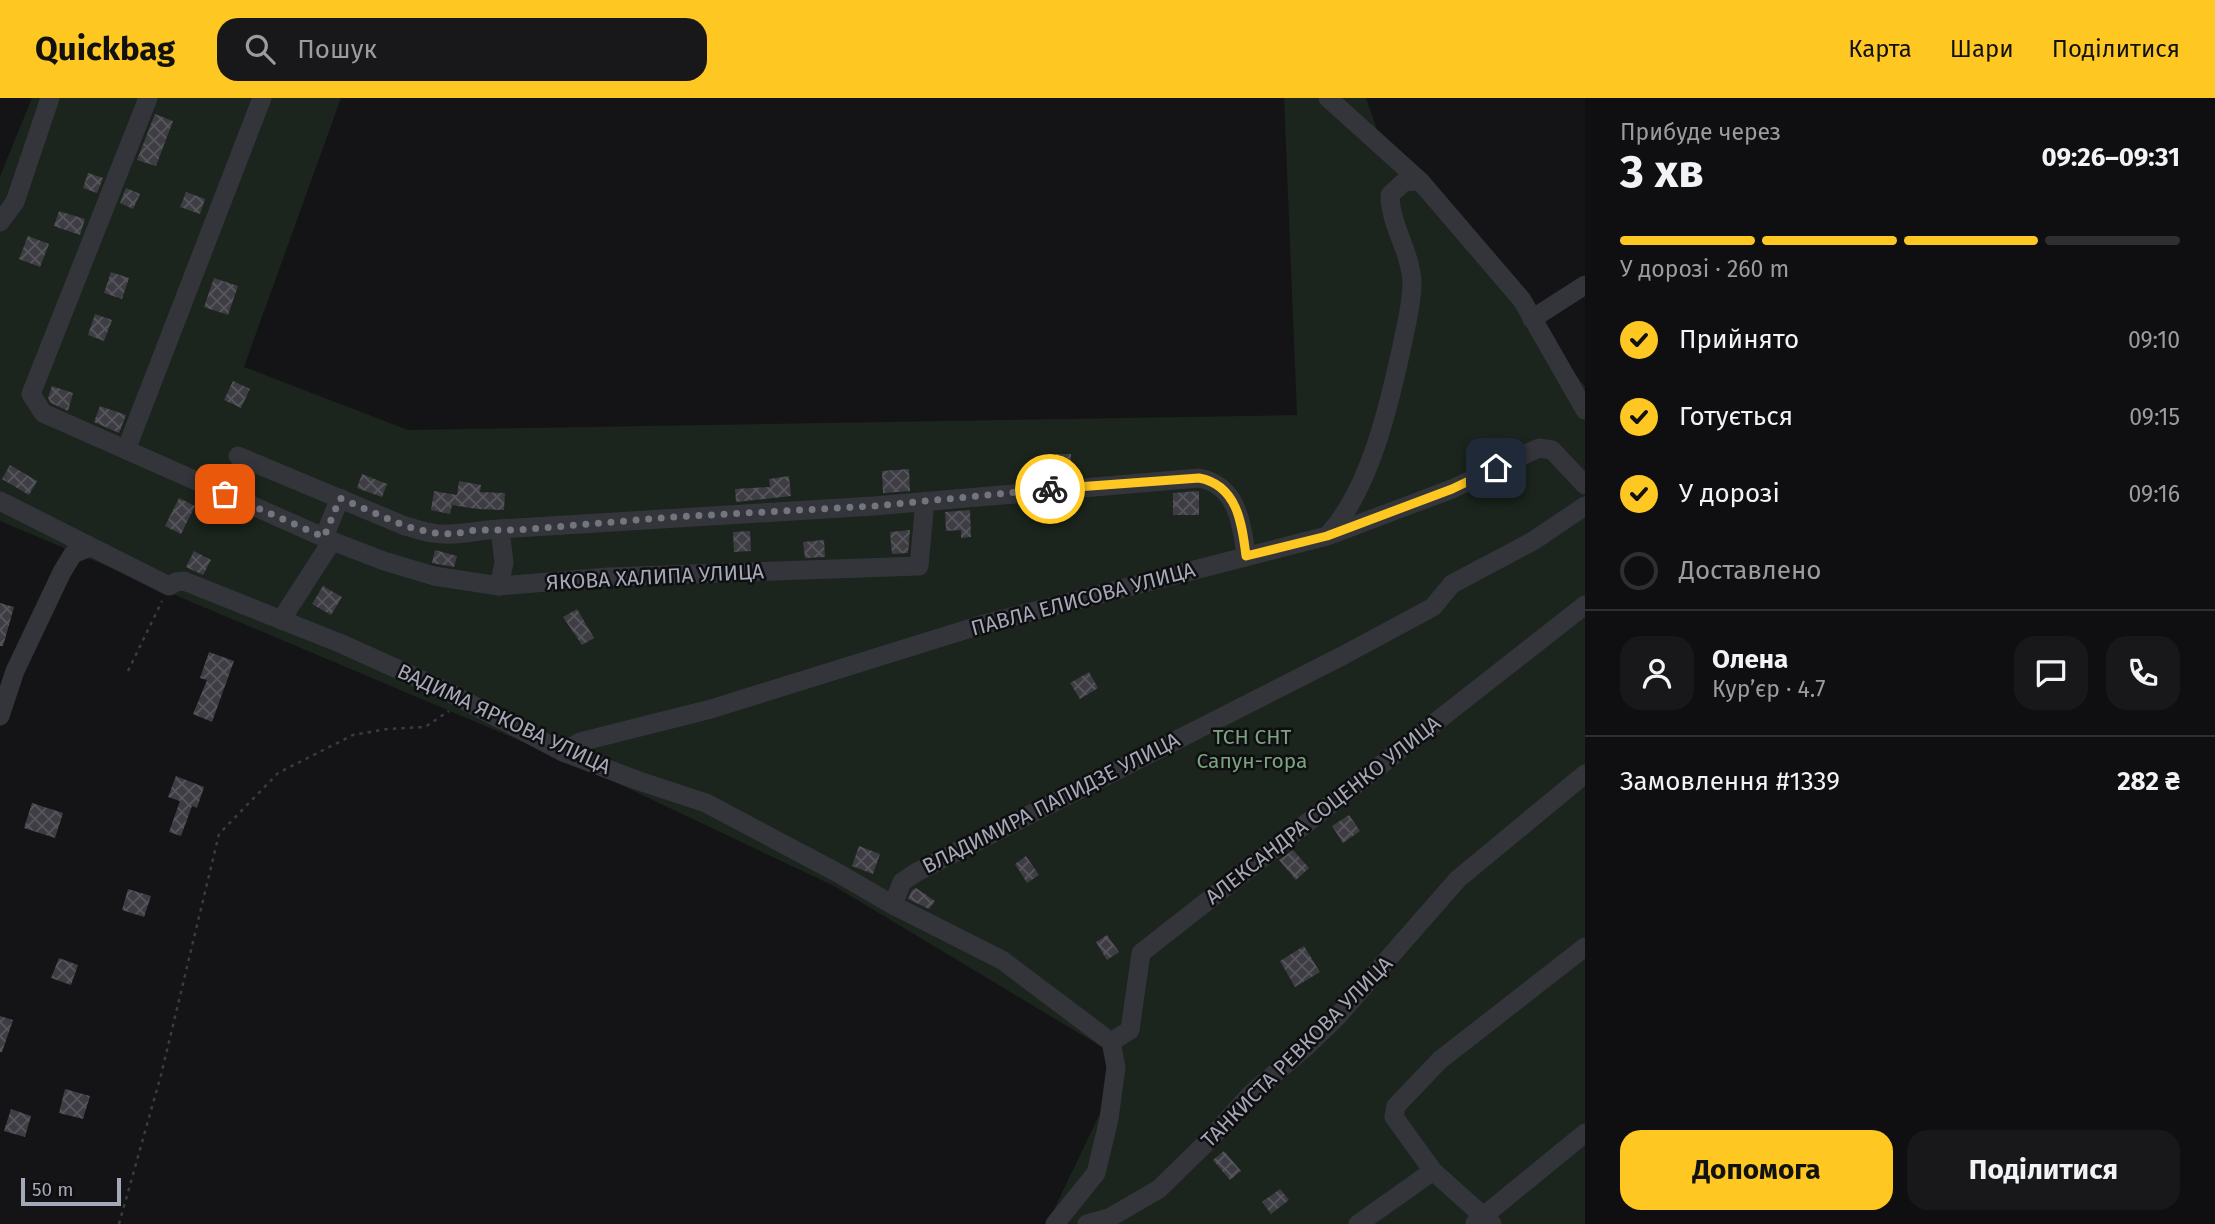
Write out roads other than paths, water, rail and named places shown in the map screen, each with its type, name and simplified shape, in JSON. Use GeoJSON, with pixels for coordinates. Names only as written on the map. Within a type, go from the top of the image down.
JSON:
{"type":"FeatureCollection","features":[{"type":"Feature","properties":{"kind":"street"},"geometry":{"type":"LineString","coordinates":[[0,222],[15,202],[50,98]]}},
{"type":"Feature","properties":{"kind":"street","name":"ЯКОВА ХАЛИПА УЛИЦА"},"geometry":{"type":"LineString","coordinates":[[148,98],[31,394],[43,413],[328,539],[384,561],[434,576],[499,586],[608,577],[919,566],[925,501]]}},
{"type":"Feature","properties":{"kind":"street"},"geometry":{"type":"LineString","coordinates":[[126,450],[262,98]]}},
{"type":"Feature","properties":{"kind":"street"},"geometry":{"type":"LineString","coordinates":[[1328,98],[1420,181],[1522,300],[1585,410]]}},
{"type":"Feature","properties":{"kind":"street"},"geometry":{"type":"LineString","coordinates":[[1327,536],[1343,518],[1360,485],[1390,402],[1411,303],[1412,279],[1390,210],[1390,195],[1404,182],[1420,181]]}},
{"type":"Feature","properties":{"kind":"street"},"geometry":{"type":"LineString","coordinates":[[1532,319],[1585,285]]}},
{"type":"Feature","properties":{"kind":"street","name":"ПАВЛА ЕЛИСОВА УЛИЦА"},"geometry":{"type":"LineString","coordinates":[[563,752],[580,743],[712,709],[984,624],[1327,536],[1452,489],[1539,447],[1552,450],[1585,485]]}},
{"type":"Feature","properties":{"kind":"street"},"geometry":{"type":"LineString","coordinates":[[238,456],[405,526],[433,533],[454,534],[475,530],[518,530],[673,517],[874,506],[1199,478],[1214,480],[1228,494],[1243,531],[1246,556]]}},
{"type":"Feature","properties":{"kind":"street"},"geometry":{"type":"LineString","coordinates":[[281,620],[328,539],[340,498]]}},
{"type":"Feature","properties":{"kind":"street","name":"ВАДИМА ЯРКОВА УЛИЦА"},"geometry":{"type":"LineString","coordinates":[[0,501],[169,586],[184,581],[342,644],[463,698],[563,752],[706,803],[893,905],[1002,960],[1111,1042]]}},
{"type":"Feature","properties":{"kind":"street","name":"ВЛАДИМИРА ПАПИДЗЕ УЛИЦА"},"geometry":{"type":"LineString","coordinates":[[893,905],[902,882],[916,872],[1433,607],[1452,584],[1533,541],[1585,506]]}},
{"type":"Feature","properties":{"kind":"street"},"geometry":{"type":"LineString","coordinates":[[499,586],[504,563],[500,529]]}},
{"type":"Feature","properties":{"kind":"street"},"geometry":{"type":"LineString","coordinates":[[0,716],[15,671],[62,572],[73,554],[90,547]]}},
{"type":"Feature","properties":{"kind":"street","name":"АЛЕКСАНДРА СОЦЕНКО УЛИЦА"},"geometry":{"type":"LineString","coordinates":[[1111,1042],[1130,1030],[1141,953],[1585,605]]}},
{"type":"Feature","properties":{"kind":"street","name":"ТАНКИСТА РЕВКОВА УЛИЦА"},"geometry":{"type":"LineString","coordinates":[[1087,1224],[1109,1218],[1159,1189],[1252,1093],[1337,1017],[1458,879],[1585,774]]}},
{"type":"Feature","properties":{"kind":"street"},"geometry":{"type":"LineString","coordinates":[[1585,947],[1440,1060],[1395,1106],[1394,1117],[1433,1171],[1483,1221],[1585,1133]]}},
{"type":"Feature","properties":{"kind":"street"},"geometry":{"type":"LineString","coordinates":[[1082,1224],[1059,1218],[1096,1173],[1109,1119],[1116,1067],[1111,1042]]}},
{"type":"Feature","properties":{"kind":"street"},"geometry":{"type":"LineString","coordinates":[[1358,1224],[1433,1171]]}},
{"type":"Feature","properties":{"kind":"park label","name":"ТСН СНТ Сапун-гора"},"geometry":{"type":"Point","coordinates":[1252,749]}}]}
